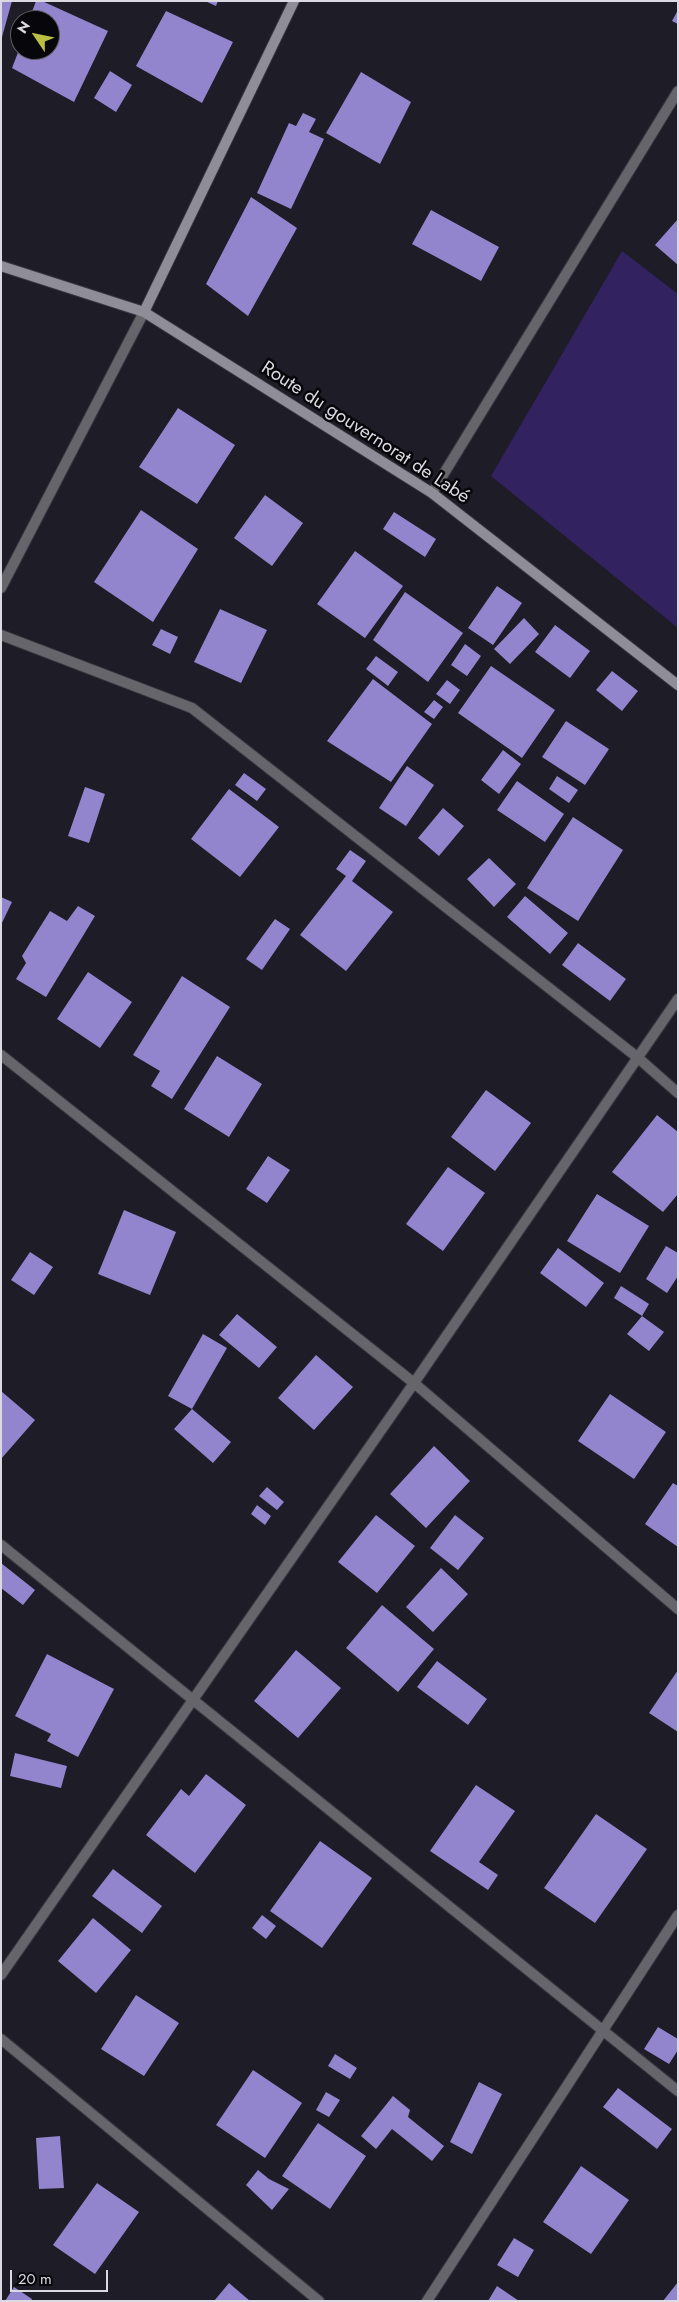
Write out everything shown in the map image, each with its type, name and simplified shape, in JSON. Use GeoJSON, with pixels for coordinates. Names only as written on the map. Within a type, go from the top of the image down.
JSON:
{"type":"FeatureCollection","features":[{"type":"Feature","properties":{"kind":"street"},"geometry":{"type":"LineString","coordinates":[[1,588],[144,312],[294,1]]}},
{"type":"Feature","properties":{"kind":"street"},"geometry":{"type":"LineString","coordinates":[[432,493],[678,91]]}},
{"type":"Feature","properties":{"kind":"street","name":"Route du gouvernorat de Labé"},"geometry":{"type":"LineString","coordinates":[[1,266],[144,312],[432,493],[678,685]]}},
{"type":"Feature","properties":{"kind":"street"},"geometry":{"type":"LineString","coordinates":[[1,635],[192,708],[638,1057],[678,1093]]}},
{"type":"Feature","properties":{"kind":"street"},"geometry":{"type":"LineString","coordinates":[[1,1975],[414,1383],[678,999]]}},
{"type":"Feature","properties":{"kind":"street"},"geometry":{"type":"LineString","coordinates":[[1,1055],[414,1383],[678,1608]]}},
{"type":"Feature","properties":{"kind":"street"},"geometry":{"type":"LineString","coordinates":[[1,1545],[678,2091]]}},
{"type":"Feature","properties":{"kind":"street"},"geometry":{"type":"LineString","coordinates":[[427,2301],[678,1915]]}},
{"type":"Feature","properties":{"kind":"street"},"geometry":{"type":"LineString","coordinates":[[1,2039],[319,2301]]}},
{"type":"Feature","properties":{"kind":"shaded area"},"geometry":{"type":"Polygon","coordinates":[[[622,251],[678,294],[678,628],[491,476],[622,251]]]}},
{"type":"Feature","properties":{"kind":"building"},"geometry":{"type":"Polygon","coordinates":[[[1,1],[12,1],[2,37],[1,37],[1,1]]]}},
{"type":"Feature","properties":{"kind":"building"},"geometry":{"type":"Polygon","coordinates":[[[36,1],[42,1],[108,31],[74,102],[12,68],[15,60],[60,60],[60,10],[33,10],[36,1]]]}},
{"type":"Feature","properties":{"kind":"building"},"geometry":{"type":"Polygon","coordinates":[[[205,1],[218,1],[216,6],[205,1]]]}},
{"type":"Feature","properties":{"kind":"building"},"geometry":{"type":"Polygon","coordinates":[[[678,10],[678,24],[672,21],[678,10]]]}},
{"type":"Feature","properties":{"kind":"building"},"geometry":{"type":"Polygon","coordinates":[[[166,11],[233,42],[202,103],[136,66],[166,11]]]}},
{"type":"Feature","properties":{"kind":"building"},"geometry":{"type":"Polygon","coordinates":[[[110,71],[132,85],[116,112],[94,98],[110,71]]]}},
{"type":"Feature","properties":{"kind":"building"},"geometry":{"type":"Polygon","coordinates":[[[361,72],[411,102],[380,164],[326,133],[361,72]]]}},
{"type":"Feature","properties":{"kind":"building"},"geometry":{"type":"Polygon","coordinates":[[[303,113],[316,119],[309,132],[324,139],[291,209],[257,193],[289,123],[296,126],[303,113]]]}},
{"type":"Feature","properties":{"kind":"building"},"geometry":{"type":"Polygon","coordinates":[[[251,197],[297,228],[248,316],[206,284],[251,197]]]}},
{"type":"Feature","properties":{"kind":"building"},"geometry":{"type":"Polygon","coordinates":[[[431,210],[499,247],[481,281],[412,244],[431,210]]]}},
{"type":"Feature","properties":{"kind":"building"},"geometry":{"type":"Polygon","coordinates":[[[678,219],[678,265],[655,245],[678,219]]]}},
{"type":"Feature","properties":{"kind":"building"},"geometry":{"type":"Polygon","coordinates":[[[178,408],[235,445],[197,504],[139,467],[178,408]]]}},
{"type":"Feature","properties":{"kind":"building"},"geometry":{"type":"Polygon","coordinates":[[[265,495],[303,523],[272,566],[234,538],[265,495]]]}},
{"type":"Feature","properties":{"kind":"building"},"geometry":{"type":"Polygon","coordinates":[[[141,510],[198,549],[153,622],[94,582],[141,510]]]}},
{"type":"Feature","properties":{"kind":"building"},"geometry":{"type":"Polygon","coordinates":[[[394,512],[436,539],[425,557],[383,529],[394,512]]]}},
{"type":"Feature","properties":{"kind":"building"},"geometry":{"type":"Polygon","coordinates":[[[355,551],[403,586],[365,638],[317,604],[355,551]]]}},
{"type":"Feature","properties":{"kind":"building"},"geometry":{"type":"Polygon","coordinates":[[[497,586],[522,603],[493,645],[468,628],[497,586]]]}},
{"type":"Feature","properties":{"kind":"building"},"geometry":{"type":"Polygon","coordinates":[[[405,592],[463,633],[428,682],[373,640],[405,592]]]}},
{"type":"Feature","properties":{"kind":"building"},"geometry":{"type":"Polygon","coordinates":[[[220,609],[267,630],[241,683],[194,662],[220,609]]]}},
{"type":"Feature","properties":{"kind":"building"},"geometry":{"type":"Polygon","coordinates":[[[524,618],[539,634],[510,664],[494,649],[524,618]]]}},
{"type":"Feature","properties":{"kind":"building"},"geometry":{"type":"Polygon","coordinates":[[[555,625],[590,651],[570,678],[535,652],[555,625]]]}},
{"type":"Feature","properties":{"kind":"building"},"geometry":{"type":"Polygon","coordinates":[[[161,629],[178,637],[170,654],[152,645],[161,629]]]}},
{"type":"Feature","properties":{"kind":"building"},"geometry":{"type":"Polygon","coordinates":[[[465,644],[481,656],[467,676],[451,665],[465,644]]]}},
{"type":"Feature","properties":{"kind":"building"},"geometry":{"type":"Polygon","coordinates":[[[376,656],[398,672],[388,686],[366,669],[376,656]]]}},
{"type":"Feature","properties":{"kind":"building"},"geometry":{"type":"Polygon","coordinates":[[[491,666],[555,710],[522,758],[458,713],[491,666]]]}},
{"type":"Feature","properties":{"kind":"building"},"geometry":{"type":"Polygon","coordinates":[[[612,671],[638,691],[622,711],[596,690],[612,671]]]}},
{"type":"Feature","properties":{"kind":"building"},"geometry":{"type":"Polygon","coordinates":[[[373,679],[432,724],[391,782],[327,741],[373,679]]]}},
{"type":"Feature","properties":{"kind":"building"},"geometry":{"type":"Polygon","coordinates":[[[447,680],[460,690],[450,704],[436,694],[447,680]]]}},
{"type":"Feature","properties":{"kind":"building"},"geometry":{"type":"Polygon","coordinates":[[[434,700],[443,707],[434,719],[424,712],[434,700]]]}},
{"type":"Feature","properties":{"kind":"building"},"geometry":{"type":"Polygon","coordinates":[[[566,721],[609,749],[585,785],[542,757],[566,721]]]}},
{"type":"Feature","properties":{"kind":"building"},"geometry":{"type":"Polygon","coordinates":[[[503,750],[521,764],[499,794],[481,780],[503,750]]]}},
{"type":"Feature","properties":{"kind":"building"},"geometry":{"type":"Polygon","coordinates":[[[407,766],[434,785],[406,826],[379,808],[407,766]]]}},
{"type":"Feature","properties":{"kind":"building"},"geometry":{"type":"Polygon","coordinates":[[[244,773],[266,789],[257,801],[235,785],[244,773]]]}},
{"type":"Feature","properties":{"kind":"building"},"geometry":{"type":"Polygon","coordinates":[[[557,776],[578,790],[569,803],[549,789],[557,776]]]}},
{"type":"Feature","properties":{"kind":"building"},"geometry":{"type":"Polygon","coordinates":[[[517,781],[564,814],[545,842],[497,810],[517,781]]]}},
{"type":"Feature","properties":{"kind":"building"},"geometry":{"type":"Polygon","coordinates":[[[85,787],[105,794],[89,843],[68,836],[85,787]]]}},
{"type":"Feature","properties":{"kind":"building"},"geometry":{"type":"Polygon","coordinates":[[[229,789],[279,827],[240,877],[191,839],[229,789]]]}},
{"type":"Feature","properties":{"kind":"building"},"geometry":{"type":"Polygon","coordinates":[[[443,808],[464,826],[439,856],[418,838],[443,808]]]}},
{"type":"Feature","properties":{"kind":"building"},"geometry":{"type":"Polygon","coordinates":[[[573,817],[623,850],[578,921],[527,888],[573,817]]]}},
{"type":"Feature","properties":{"kind":"building"},"geometry":{"type":"Polygon","coordinates":[[[350,850],[366,861],[352,881],[393,912],[346,971],[300,935],[346,876],[336,869],[350,850]]]}},
{"type":"Feature","properties":{"kind":"building"},"geometry":{"type":"Polygon","coordinates":[[[489,858],[516,884],[494,907],[467,879],[489,858]]]}},
{"type":"Feature","properties":{"kind":"building"},"geometry":{"type":"Polygon","coordinates":[[[525,896],[568,933],[550,954],[507,917],[525,896]]]}},
{"type":"Feature","properties":{"kind":"building"},"geometry":{"type":"Polygon","coordinates":[[[1,897],[12,902],[1,925],[1,897]]]}},
{"type":"Feature","properties":{"kind":"building"},"geometry":{"type":"Polygon","coordinates":[[[78,906],[95,916],[46,997],[16,979],[26,963],[22,956],[50,911],[67,921],[78,906]]]}},
{"type":"Feature","properties":{"kind":"building"},"geometry":{"type":"Polygon","coordinates":[[[275,919],[290,929],[262,970],[246,959],[275,919]]]}},
{"type":"Feature","properties":{"kind":"building"},"geometry":{"type":"Polygon","coordinates":[[[578,943],[626,979],[610,1001],[562,965],[578,943]]]}},
{"type":"Feature","properties":{"kind":"building"},"geometry":{"type":"Polygon","coordinates":[[[88,972],[132,1002],[100,1048],[57,1019],[88,972]]]}},
{"type":"Feature","properties":{"kind":"building"},"geometry":{"type":"Polygon","coordinates":[[[182,976],[230,1007],[172,1099],[151,1086],[160,1071],[133,1055],[182,976]]]}},
{"type":"Feature","properties":{"kind":"building"},"geometry":{"type":"Polygon","coordinates":[[[217,1056],[262,1084],[229,1137],[184,1109],[217,1056]]]}},
{"type":"Feature","properties":{"kind":"building"},"geometry":{"type":"Polygon","coordinates":[[[486,1090],[531,1123],[495,1171],[451,1137],[486,1090]]]}},
{"type":"Feature","properties":{"kind":"building"},"geometry":{"type":"Polygon","coordinates":[[[657,1115],[678,1132],[678,1194],[663,1212],[612,1172],[657,1115]]]}},
{"type":"Feature","properties":{"kind":"building"},"geometry":{"type":"Polygon","coordinates":[[[268,1156],[290,1170],[267,1203],[246,1189],[268,1156]]]}},
{"type":"Feature","properties":{"kind":"building"},"geometry":{"type":"Polygon","coordinates":[[[448,1167],[485,1193],[443,1251],[406,1224],[448,1167]]]}},
{"type":"Feature","properties":{"kind":"building"},"geometry":{"type":"Polygon","coordinates":[[[597,1194],[649,1226],[620,1273],[567,1241],[597,1194]]]}},
{"type":"Feature","properties":{"kind":"building"},"geometry":{"type":"Polygon","coordinates":[[[124,1210],[176,1232],[150,1295],[98,1274],[124,1210]]]}},
{"type":"Feature","properties":{"kind":"building"},"geometry":{"type":"Polygon","coordinates":[[[666,1246],[678,1253],[678,1276],[667,1293],[646,1279],[666,1246]]]}},
{"type":"Feature","properties":{"kind":"building"},"geometry":{"type":"Polygon","coordinates":[[[558,1248],[604,1283],[586,1307],[540,1273],[558,1248]]]}},
{"type":"Feature","properties":{"kind":"building"},"geometry":{"type":"Polygon","coordinates":[[[30,1252],[53,1267],[34,1295],[11,1280],[30,1252]]]}},
{"type":"Feature","properties":{"kind":"building"},"geometry":{"type":"Polygon","coordinates":[[[621,1286],[649,1304],[642,1316],[614,1298],[621,1286]]]}},
{"type":"Feature","properties":{"kind":"building"},"geometry":{"type":"Polygon","coordinates":[[[237,1314],[277,1347],[259,1368],[219,1335],[237,1314]]]}},
{"type":"Feature","properties":{"kind":"building"},"geometry":{"type":"Polygon","coordinates":[[[642,1316],[664,1332],[649,1351],[627,1334],[642,1316]]]}},
{"type":"Feature","properties":{"kind":"building"},"geometry":{"type":"Polygon","coordinates":[[[203,1334],[227,1348],[192,1409],[168,1396],[203,1334]]]}},
{"type":"Feature","properties":{"kind":"building"},"geometry":{"type":"Polygon","coordinates":[[[316,1355],[353,1387],[314,1430],[278,1398],[316,1355]]]}},
{"type":"Feature","properties":{"kind":"building"},"geometry":{"type":"Polygon","coordinates":[[[1,1391],[35,1420],[1,1459],[1,1391]]]}},
{"type":"Feature","properties":{"kind":"building"},"geometry":{"type":"Polygon","coordinates":[[[610,1394],[666,1432],[634,1479],[578,1441],[610,1394]]]}},
{"type":"Feature","properties":{"kind":"building"},"geometry":{"type":"Polygon","coordinates":[[[192,1409],[231,1442],[213,1463],[174,1429],[192,1409]]]}},
{"type":"Feature","properties":{"kind":"building"},"geometry":{"type":"Polygon","coordinates":[[[434,1446],[470,1481],[426,1528],[390,1494],[434,1446]]]}},
{"type":"Feature","properties":{"kind":"building"},"geometry":{"type":"Polygon","coordinates":[[[673,1483],[678,1486],[678,1547],[645,1524],[673,1483]]]}},
{"type":"Feature","properties":{"kind":"building"},"geometry":{"type":"Polygon","coordinates":[[[267,1487],[284,1502],[277,1510],[259,1496],[267,1487]]]}},
{"type":"Feature","properties":{"kind":"building"},"geometry":{"type":"Polygon","coordinates":[[[257,1505],[271,1516],[265,1525],[251,1514],[257,1505]]]}},
{"type":"Feature","properties":{"kind":"building"},"geometry":{"type":"Polygon","coordinates":[[[376,1515],[415,1546],[377,1593],[338,1562],[376,1515]]]}},
{"type":"Feature","properties":{"kind":"building"},"geometry":{"type":"Polygon","coordinates":[[[455,1515],[484,1538],[458,1570],[430,1548],[455,1515]]]}},
{"type":"Feature","properties":{"kind":"building"},"geometry":{"type":"Polygon","coordinates":[[[1,1563],[35,1590],[23,1605],[1,1588],[1,1563]]]}},
{"type":"Feature","properties":{"kind":"building"},"geometry":{"type":"Polygon","coordinates":[[[441,1568],[468,1594],[433,1632],[406,1607],[441,1568]]]}},
{"type":"Feature","properties":{"kind":"building"},"geometry":{"type":"Polygon","coordinates":[[[382,1605],[434,1649],[398,1692],[346,1648],[382,1605]]]}},
{"type":"Feature","properties":{"kind":"building"},"geometry":{"type":"Polygon","coordinates":[[[296,1650],[341,1688],[298,1738],[254,1701],[296,1650]]]}},
{"type":"Feature","properties":{"kind":"building"},"geometry":{"type":"Polygon","coordinates":[[[47,1654],[114,1689],[78,1757],[47,1741],[51,1734],[15,1716],[47,1654]]]}},
{"type":"Feature","properties":{"kind":"building"},"geometry":{"type":"Polygon","coordinates":[[[437,1661],[487,1699],[468,1725],[417,1687],[437,1661]]]}},
{"type":"Feature","properties":{"kind":"building"},"geometry":{"type":"Polygon","coordinates":[[[678,1670],[678,1732],[649,1713],[678,1670]]]}},
{"type":"Feature","properties":{"kind":"building"},"geometry":{"type":"Polygon","coordinates":[[[15,1753],[67,1766],[61,1788],[10,1776],[15,1753]]]}},
{"type":"Feature","properties":{"kind":"building"},"geometry":{"type":"Polygon","coordinates":[[[206,1774],[246,1805],[195,1873],[146,1835],[181,1789],[189,1796],[206,1774]]]}},
{"type":"Feature","properties":{"kind":"building"},"geometry":{"type":"Polygon","coordinates":[[[476,1785],[515,1811],[479,1862],[498,1875],[488,1890],[430,1851],[476,1785]]]}},
{"type":"Feature","properties":{"kind":"building"},"geometry":{"type":"Polygon","coordinates":[[[596,1814],[647,1849],[595,1923],[544,1888],[596,1814]]]}},
{"type":"Feature","properties":{"kind":"building"},"geometry":{"type":"Polygon","coordinates":[[[320,1841],[372,1878],[322,1948],[270,1911],[320,1841]]]}},
{"type":"Feature","properties":{"kind":"building"},"geometry":{"type":"Polygon","coordinates":[[[113,1869],[162,1906],[142,1933],[92,1896],[113,1869]]]}},
{"type":"Feature","properties":{"kind":"building"},"geometry":{"type":"Polygon","coordinates":[[[262,1915],[276,1926],[266,1939],[252,1928],[262,1915]]]}},
{"type":"Feature","properties":{"kind":"building"},"geometry":{"type":"Polygon","coordinates":[[[93,1918],[131,1950],[96,1993],[58,1961],[93,1918]]]}},
{"type":"Feature","properties":{"kind":"building"},"geometry":{"type":"Polygon","coordinates":[[[136,1995],[179,2023],[144,2076],[101,2049],[136,1995]]]}},
{"type":"Feature","properties":{"kind":"building"},"geometry":{"type":"Polygon","coordinates":[[[658,2027],[678,2039],[678,2050],[669,2064],[644,2049],[658,2027]]]}},
{"type":"Feature","properties":{"kind":"building"},"geometry":{"type":"Polygon","coordinates":[[[335,2054],[357,2068],[350,2079],[328,2066],[335,2054]]]}},
{"type":"Feature","properties":{"kind":"building"},"geometry":{"type":"Polygon","coordinates":[[[253,2070],[302,2103],[265,2158],[216,2125],[253,2070]]]}},
{"type":"Feature","properties":{"kind":"building"},"geometry":{"type":"Polygon","coordinates":[[[479,2082],[502,2094],[472,2154],[450,2142],[479,2082]]]}},
{"type":"Feature","properties":{"kind":"building"},"geometry":{"type":"Polygon","coordinates":[[[618,2088],[672,2129],[657,2149],[603,2107],[618,2088]]]}},
{"type":"Feature","properties":{"kind":"building"},"geometry":{"type":"Polygon","coordinates":[[[326,2092],[340,2100],[329,2117],[316,2110],[326,2092]]]}},
{"type":"Feature","properties":{"kind":"building"},"geometry":{"type":"Polygon","coordinates":[[[393,2096],[410,2110],[408,2117],[444,2146],[432,2161],[392,2129],[376,2149],[361,2136],[393,2096]]]}},
{"type":"Feature","properties":{"kind":"building"},"geometry":{"type":"Polygon","coordinates":[[[318,2123],[366,2156],[330,2209],[282,2176],[318,2123]]]}},
{"type":"Feature","properties":{"kind":"building"},"geometry":{"type":"Polygon","coordinates":[[[60,2136],[64,2188],[39,2189],[36,2138],[60,2136]]]}},
{"type":"Feature","properties":{"kind":"building"},"geometry":{"type":"Polygon","coordinates":[[[581,2166],[629,2200],[591,2254],[543,2222],[581,2166]]]}},
{"type":"Feature","properties":{"kind":"building"},"geometry":{"type":"Polygon","coordinates":[[[258,2170],[269,2179],[289,2189],[272,2210],[246,2185],[258,2170]]]}},
{"type":"Feature","properties":{"kind":"building"},"geometry":{"type":"Polygon","coordinates":[[[97,2183],[139,2212],[95,2274],[53,2245],[97,2183]]]}},
{"type":"Feature","properties":{"kind":"building"},"geometry":{"type":"Polygon","coordinates":[[[514,2238],[534,2250],[518,2277],[497,2265],[514,2238]]]}},
{"type":"Feature","properties":{"kind":"building"},"geometry":{"type":"Polygon","coordinates":[[[678,2282],[678,2301],[663,2301],[678,2282]]]}},
{"type":"Feature","properties":{"kind":"building"},"geometry":{"type":"Polygon","coordinates":[[[229,2283],[250,2301],[214,2301],[229,2283]]]}},
{"type":"Feature","properties":{"kind":"building"},"geometry":{"type":"Polygon","coordinates":[[[497,2286],[519,2301],[488,2301],[497,2286]]]}},
{"type":"Feature","properties":{"kind":"building"},"geometry":{"type":"Polygon","coordinates":[[[14,2287],[32,2299],[31,2301],[5,2301],[14,2287]]]}}]}
